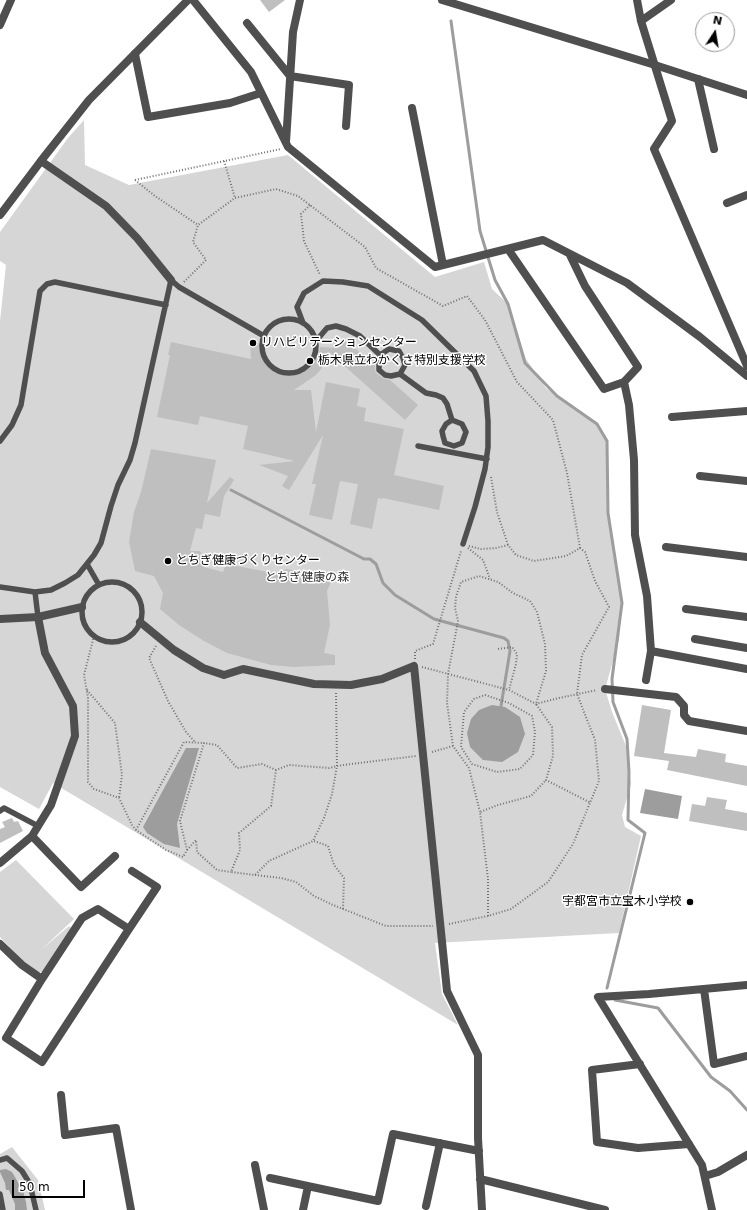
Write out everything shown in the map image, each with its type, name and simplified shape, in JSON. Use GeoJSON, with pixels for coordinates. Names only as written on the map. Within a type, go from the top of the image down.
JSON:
{"type":"FeatureCollection","features":[{"type":"Feature","properties":{"kind":"street"},"geometry":{"type":"LineString","coordinates":[[0,25],[11,0]]}},
{"type":"Feature","properties":{"kind":"street"},"geometry":{"type":"LineString","coordinates":[[0,215],[89,100],[188,0]]}},
{"type":"Feature","properties":{"kind":"street"},"geometry":{"type":"LineString","coordinates":[[193,0],[251,72],[287,145],[434,267],[543,240],[628,283],[700,337],[747,376]]}},
{"type":"Feature","properties":{"kind":"street"},"geometry":{"type":"LineString","coordinates":[[287,145],[293,32],[300,0]]}},
{"type":"Feature","properties":{"kind":"street"},"geometry":{"type":"LineString","coordinates":[[442,0],[462,3],[747,96]]}},
{"type":"Feature","properties":{"kind":"street"},"geometry":{"type":"LineString","coordinates":[[637,0],[640,20],[672,121],[654,149],[747,366]]}},
{"type":"Feature","properties":{"kind":"street"},"geometry":{"type":"LineString","coordinates":[[640,20],[671,0]]}},
{"type":"Feature","properties":{"kind":"street"},"geometry":{"type":"LineString","coordinates":[[247,23],[290,76],[349,85],[346,126]]}},
{"type":"Feature","properties":{"kind":"street"},"geometry":{"type":"LineString","coordinates":[[134,54],[148,117],[230,103],[261,93]]}},
{"type":"Feature","properties":{"kind":"street"},"geometry":{"type":"LineString","coordinates":[[698,79],[714,149]]}},
{"type":"Feature","properties":{"kind":"street"},"geometry":{"type":"LineString","coordinates":[[412,108],[443,265]]}},
{"type":"Feature","properties":{"kind":"street"},"geometry":{"type":"LineString","coordinates":[[41,161],[106,206],[137,238],[171,280]]}},
{"type":"Feature","properties":{"kind":"street"},"geometry":{"type":"LineString","coordinates":[[727,203],[747,195]]}},
{"type":"Feature","properties":{"kind":"street"},"geometry":{"type":"LineString","coordinates":[[508,249],[604,389],[624,382],[638,367],[585,286],[570,254]]}},
{"type":"Feature","properties":{"kind":"street"},"geometry":{"type":"LineString","coordinates":[[624,382],[629,405],[634,460],[635,536],[647,596],[651,651],[646,680]]}},
{"type":"Feature","properties":{"kind":"street"},"geometry":{"type":"LineString","coordinates":[[672,417],[747,410]]}},
{"type":"Feature","properties":{"kind":"street"},"geometry":{"type":"LineString","coordinates":[[700,476],[747,480]]}},
{"type":"Feature","properties":{"kind":"street"},"geometry":{"type":"LineString","coordinates":[[666,548],[747,557]]}},
{"type":"Feature","properties":{"kind":"street"},"geometry":{"type":"LineString","coordinates":[[0,619],[38,617],[82,607]]}},
{"type":"Feature","properties":{"kind":"street"},"geometry":{"type":"LineString","coordinates":[[686,609],[747,617]]}},
{"type":"Feature","properties":{"kind":"street"},"geometry":{"type":"LineString","coordinates":[[0,863],[32,836],[51,806],[75,736],[73,706],[45,654],[38,617]]}},
{"type":"Feature","properties":{"kind":"street"},"geometry":{"type":"LineString","coordinates":[[140,622],[174,650],[203,668],[224,675],[243,669],[314,684],[351,685],[382,679],[416,666],[423,755],[447,991],[478,1055],[479,1151],[482,1210]]}},
{"type":"Feature","properties":{"kind":"street"},"geometry":{"type":"LineString","coordinates":[[695,639],[747,648]]}},
{"type":"Feature","properties":{"kind":"street"},"geometry":{"type":"LineString","coordinates":[[651,651],[747,669]]}},
{"type":"Feature","properties":{"kind":"street"},"geometry":{"type":"LineString","coordinates":[[605,689],[676,697],[684,706],[684,715],[689,720],[747,731]]}},
{"type":"Feature","properties":{"kind":"street"},"geometry":{"type":"LineString","coordinates":[[32,836],[82,887],[115,856]]}},
{"type":"Feature","properties":{"kind":"street"},"geometry":{"type":"LineString","coordinates":[[129,929],[98,909],[82,918],[6,1038],[42,1062],[157,887],[132,871]]}},
{"type":"Feature","properties":{"kind":"street"},"geometry":{"type":"LineString","coordinates":[[0,944],[22,965],[42,979]]}},
{"type":"Feature","properties":{"kind":"street"},"geometry":{"type":"LineString","coordinates":[[712,1210],[702,1165],[598,997],[747,986]]}},
{"type":"Feature","properties":{"kind":"street"},"geometry":{"type":"LineString","coordinates":[[704,989],[714,1064],[747,1056]]}},
{"type":"Feature","properties":{"kind":"street"},"geometry":{"type":"LineString","coordinates":[[640,1064],[592,1070],[597,1142],[638,1148],[689,1144]]}},
{"type":"Feature","properties":{"kind":"street"},"geometry":{"type":"LineString","coordinates":[[61,1095],[65,1135],[116,1128],[131,1210]]}},
{"type":"Feature","properties":{"kind":"street"},"geometry":{"type":"LineString","coordinates":[[270,1178],[378,1201],[393,1134],[479,1151]]}},
{"type":"Feature","properties":{"kind":"street"},"geometry":{"type":"LineString","coordinates":[[426,1206],[440,1143]]}},
{"type":"Feature","properties":{"kind":"street"},"geometry":{"type":"LineString","coordinates":[[705,1176],[718,1172],[747,1155]]}},
{"type":"Feature","properties":{"kind":"street"},"geometry":{"type":"LineString","coordinates":[[255,1165],[264,1210]]}},
{"type":"Feature","properties":{"kind":"street"},"geometry":{"type":"LineString","coordinates":[[480,1179],[605,1210]]}},
{"type":"Feature","properties":{"kind":"street"},"geometry":{"type":"LineString","coordinates":[[303,1210],[308,1186]]}},
{"type":"Feature","properties":{"kind":"lane"},"geometry":{"type":"LineString","coordinates":[[0,587],[35,592],[51,590],[78,575],[101,543],[118,485],[130,460],[135,443],[171,280]]}},
{"type":"Feature","properties":{"kind":"lane"},"geometry":{"type":"LineString","coordinates":[[171,280],[179,288],[264,336]]}},
{"type":"Feature","properties":{"kind":"lane"},"geometry":{"type":"LineString","coordinates":[[303,323],[297,307],[304,293],[323,281],[343,282],[368,286],[422,320],[474,371],[486,396],[488,447],[485,469],[463,544]]}},
{"type":"Feature","properties":{"kind":"lane"},"geometry":{"type":"LineString","coordinates":[[0,441],[12,425],[21,404],[40,291],[47,284],[55,282],[166,305]]}},
{"type":"Feature","properties":{"kind":"lane"},"geometry":{"type":"LineString","coordinates":[[292,319],[303,323],[309,327],[316,341],[316,351],[311,362],[296,372],[287,372],[271,366],[265,358],[262,346],[264,336],[270,327],[282,320],[292,319]]}},
{"type":"Feature","properties":{"kind":"lane"},"geometry":{"type":"LineString","coordinates":[[316,341],[327,328],[336,326],[360,336],[380,355]]}},
{"type":"Feature","properties":{"kind":"lane"},"geometry":{"type":"LineString","coordinates":[[389,349],[399,351],[405,365],[400,374],[391,376],[385,375],[379,370],[380,355],[389,349]]}},
{"type":"Feature","properties":{"kind":"lane"},"geometry":{"type":"LineString","coordinates":[[400,374],[426,393],[443,398],[447,404],[452,420]]}},
{"type":"Feature","properties":{"kind":"lane"},"geometry":{"type":"LineString","coordinates":[[452,420],[462,424],[466,432],[462,443],[454,446],[445,443],[442,431],[446,424],[452,420]]}},
{"type":"Feature","properties":{"kind":"lane"},"geometry":{"type":"LineString","coordinates":[[418,446],[487,459]]}},
{"type":"Feature","properties":{"kind":"lane"},"geometry":{"type":"LineString","coordinates":[[87,564],[99,585]]}},
{"type":"Feature","properties":{"kind":"lane"},"geometry":{"type":"LineString","coordinates":[[108,582],[119,582],[131,589],[141,603],[142,609],[140,622],[133,633],[121,641],[105,641],[94,636],[90,633],[82,618],[82,607],[86,595],[99,585],[108,582]]}},
{"type":"Feature","properties":{"kind":"lane"},"geometry":{"type":"LineString","coordinates":[[35,592],[38,617]]}},
{"type":"Feature","properties":{"kind":"lane"},"geometry":{"type":"LineString","coordinates":[[1,808],[38,826]]}},
{"type":"Feature","properties":{"kind":"lane"},"geometry":{"type":"LineString","coordinates":[[0,1160],[7,1158],[22,1170],[30,1184],[36,1210]]}},
{"type":"Feature","properties":{"kind":"lane"},"geometry":{"type":"LineString","coordinates":[[0,1194],[3,1210]]}},
{"type":"Feature","properties":{"kind":"path"},"geometry":{"type":"LineString","coordinates":[[198,225],[155,196],[135,180],[224,161],[287,145]]}},
{"type":"Feature","properties":{"kind":"path"},"geometry":{"type":"LineString","coordinates":[[224,161],[235,198]]}},
{"type":"Feature","properties":{"kind":"path"},"geometry":{"type":"LineString","coordinates":[[310,205],[301,214],[304,241],[323,281]]}},
{"type":"Feature","properties":{"kind":"path"},"geometry":{"type":"LineString","coordinates":[[87,690],[115,723],[122,775],[119,798],[132,825],[136,830],[166,850],[183,857],[196,840],[197,852],[217,870],[281,878],[296,882],[314,896],[386,926],[440,926],[488,916],[511,909],[548,882],[573,844],[599,781],[595,740],[577,694],[582,655],[609,607],[595,581],[585,552],[580,548],[566,556],[534,561],[516,555],[508,545],[497,512],[487,459]]}},
{"type":"Feature","properties":{"kind":"path"},"geometry":{"type":"LineString","coordinates":[[463,544],[481,549],[496,548],[508,545]]}},
{"type":"Feature","properties":{"kind":"path"},"geometry":{"type":"LineString","coordinates":[[463,544],[483,560],[490,580]]}},
{"type":"Feature","properties":{"kind":"path"},"geometry":{"type":"LineString","coordinates":[[463,544],[433,644],[415,651],[416,666],[509,690],[536,704],[552,727],[554,756],[546,780],[531,796],[498,805],[480,812]]}},
{"type":"Feature","properties":{"kind":"path"},"geometry":{"type":"LineString","coordinates":[[488,916],[488,879],[480,812],[469,768],[453,746],[447,703],[448,674],[458,620],[454,608],[461,582],[479,576],[498,582],[513,593],[530,601],[537,612],[545,644],[546,671],[536,704]]}},
{"type":"Feature","properties":{"kind":"path"},"geometry":{"type":"LineString","coordinates":[[94,636],[84,675],[88,698],[88,782],[94,789],[119,798]]}},
{"type":"Feature","properties":{"kind":"path"},"geometry":{"type":"LineString","coordinates":[[160,639],[149,658],[168,701],[186,732],[195,742]]}},
{"type":"Feature","properties":{"kind":"path"},"geometry":{"type":"LineString","coordinates":[[498,649],[512,647],[517,654],[509,690]]}},
{"type":"Feature","properties":{"kind":"path"},"geometry":{"type":"LineString","coordinates":[[255,875],[269,861],[314,841],[324,818],[332,794],[337,766],[335,684]]}},
{"type":"Feature","properties":{"kind":"path"},"geometry":{"type":"LineString","coordinates":[[536,704],[605,689]]}},
{"type":"Feature","properties":{"kind":"path"},"geometry":{"type":"LineString","coordinates":[[485,695],[509,703],[532,716],[535,732],[533,755],[520,769],[497,772],[472,764],[461,747],[462,735],[464,712],[474,699],[485,695]]}},
{"type":"Feature","properties":{"kind":"path"},"geometry":{"type":"LineString","coordinates":[[136,830],[184,742],[217,745],[237,768],[262,764],[276,770],[289,765],[329,768],[423,755],[453,746]]}},
{"type":"Feature","properties":{"kind":"path"},"geometry":{"type":"LineString","coordinates":[[187,850],[180,821],[204,743]]}},
{"type":"Feature","properties":{"kind":"path"},"geometry":{"type":"LineString","coordinates":[[231,872],[240,850],[239,833],[272,806],[276,770]]}},
{"type":"Feature","properties":{"kind":"path"},"geometry":{"type":"LineString","coordinates":[[546,780],[591,803]]}},
{"type":"Feature","properties":{"kind":"path"},"geometry":{"type":"LineString","coordinates":[[314,841],[328,846],[334,865],[344,878],[343,909]]}},
{"type":"Feature","properties":{"kind":"green space","name":"とちぎ健康の森"},"geometry":{"type":"Polygon","coordinates":[[[84,120],[85,165],[129,185],[288,155],[435,277],[484,262],[492,289],[508,304],[526,359],[546,388],[597,424],[607,441],[608,513],[622,603],[619,640],[605,689],[612,712],[626,746],[631,784],[622,815],[625,827],[641,836],[619,933],[435,943],[442,994],[458,1025],[53,783],[39,809],[0,787],[0,321],[6,265],[0,261],[0,232],[68,138],[84,120]]]}},
{"type":"Feature","properties":{"kind":"green space"},"geometry":{"type":"Polygon","coordinates":[[[16,860],[74,919],[41,950],[69,926],[71,928],[44,971],[37,973],[26,964],[0,937],[0,872],[16,860]]]}},
{"type":"Feature","properties":{"kind":"green space"},"geometry":{"type":"Polygon","coordinates":[[[12,1147],[38,1180],[45,1210],[0,1210],[0,1154],[12,1147]]]}},
{"type":"Feature","properties":{"kind":"shaded area"},"geometry":{"type":"Polygon","coordinates":[[[492,705],[505,707],[520,717],[525,734],[518,752],[502,762],[483,760],[470,747],[467,733],[471,719],[479,710],[492,705]]]}},
{"type":"Feature","properties":{"kind":"shaded area"},"geometry":{"type":"Polygon","coordinates":[[[186,748],[199,748],[177,824],[180,848],[164,844],[147,833],[143,827],[186,748]]]}},
{"type":"Feature","properties":{"kind":"shaded area"},"geometry":{"type":"Polygon","coordinates":[[[645,789],[682,796],[678,819],[640,813],[645,789]]]}},
{"type":"Feature","properties":{"kind":"shaded area"},"geometry":{"type":"Polygon","coordinates":[[[6,1169],[12,1172],[23,1191],[27,1210],[15,1210],[15,1204],[9,1190],[6,1190],[5,1183],[0,1172],[0,1170],[6,1169]]]}},
{"type":"Feature","properties":{"kind":"building"},"geometry":{"type":"Polygon","coordinates":[[[260,0],[285,0],[269,12],[260,0]]]}},
{"type":"Feature","properties":{"kind":"building"},"geometry":{"type":"Polygon","coordinates":[[[346,340],[375,366],[376,373],[383,378],[390,380],[418,405],[405,420],[329,352],[325,363],[316,375],[294,390],[311,390],[316,432],[326,382],[360,389],[357,406],[366,408],[364,421],[404,429],[394,475],[444,486],[439,510],[378,498],[372,529],[350,524],[358,484],[340,481],[332,520],[309,515],[316,484],[312,484],[323,435],[289,490],[282,486],[288,476],[259,465],[295,461],[243,449],[248,426],[200,416],[198,425],[157,417],[170,355],[168,355],[171,342],[251,359],[250,342],[260,343],[262,356],[265,362],[275,371],[288,375],[301,373],[312,365],[319,353],[320,347],[338,348],[346,340]]]}},
{"type":"Feature","properties":{"kind":"building","name":"とちぎ健康づくりセンター"},"geometry":{"type":"Polygon","coordinates":[[[151,449],[216,460],[207,503],[230,477],[234,480],[224,496],[220,517],[205,514],[202,529],[196,528],[190,551],[200,551],[204,558],[204,567],[223,572],[226,564],[274,573],[287,569],[333,578],[327,591],[330,625],[324,653],[335,655],[335,665],[294,667],[271,665],[227,653],[204,641],[179,625],[160,609],[163,593],[154,576],[135,571],[129,542],[134,512],[141,492],[151,449]]]}},
{"type":"Feature","properties":{"kind":"building"},"geometry":{"type":"Polygon","coordinates":[[[642,705],[671,710],[664,753],[696,757],[698,749],[726,754],[725,762],[747,766],[747,786],[667,770],[669,761],[634,756],[642,705]]]}},
{"type":"Feature","properties":{"kind":"building"},"geometry":{"type":"Polygon","coordinates":[[[707,797],[727,800],[725,809],[747,813],[747,831],[689,821],[692,804],[705,806],[707,797]]]}},
{"type":"Feature","properties":{"kind":"building"},"geometry":{"type":"Polygon","coordinates":[[[12,818],[14,822],[18,821],[23,831],[0,843],[0,829],[5,827],[2,822],[12,818]]]}},
{"type":"Feature","properties":{"kind":"waterway"},"geometry":{"type":"LineString","coordinates":[[451,21],[480,231],[495,280],[508,304],[525,363],[557,396],[597,424],[607,441],[608,513],[622,603],[612,679],[613,702],[627,739],[629,772],[628,820],[645,833],[607,988]]}},
{"type":"Feature","properties":{"kind":"waterway"},"geometry":{"type":"LineString","coordinates":[[231,490],[364,559],[370,559],[376,564],[383,583],[395,595],[434,619],[504,638],[508,641],[510,651],[501,706]]}},
{"type":"Feature","properties":{"kind":"waterway"},"geometry":{"type":"LineString","coordinates":[[615,1000],[658,1008],[711,1077],[730,1091],[747,1110]]}},
{"type":"Feature","properties":{"kind":"place","name":"リハビリテーションセンター"},"geometry":{"type":"Point","coordinates":[253,343]}},
{"type":"Feature","properties":{"kind":"place","name":"栃木県立わかくさ特別支援学校"},"geometry":{"type":"Point","coordinates":[310,361]}},
{"type":"Feature","properties":{"kind":"place","name":"とちぎ健康づくりセンター"},"geometry":{"type":"Point","coordinates":[168,561]}},
{"type":"Feature","properties":{"kind":"place","name":"宇都宮市立宝木小学校"},"geometry":{"type":"Point","coordinates":[690,902]}}]}
